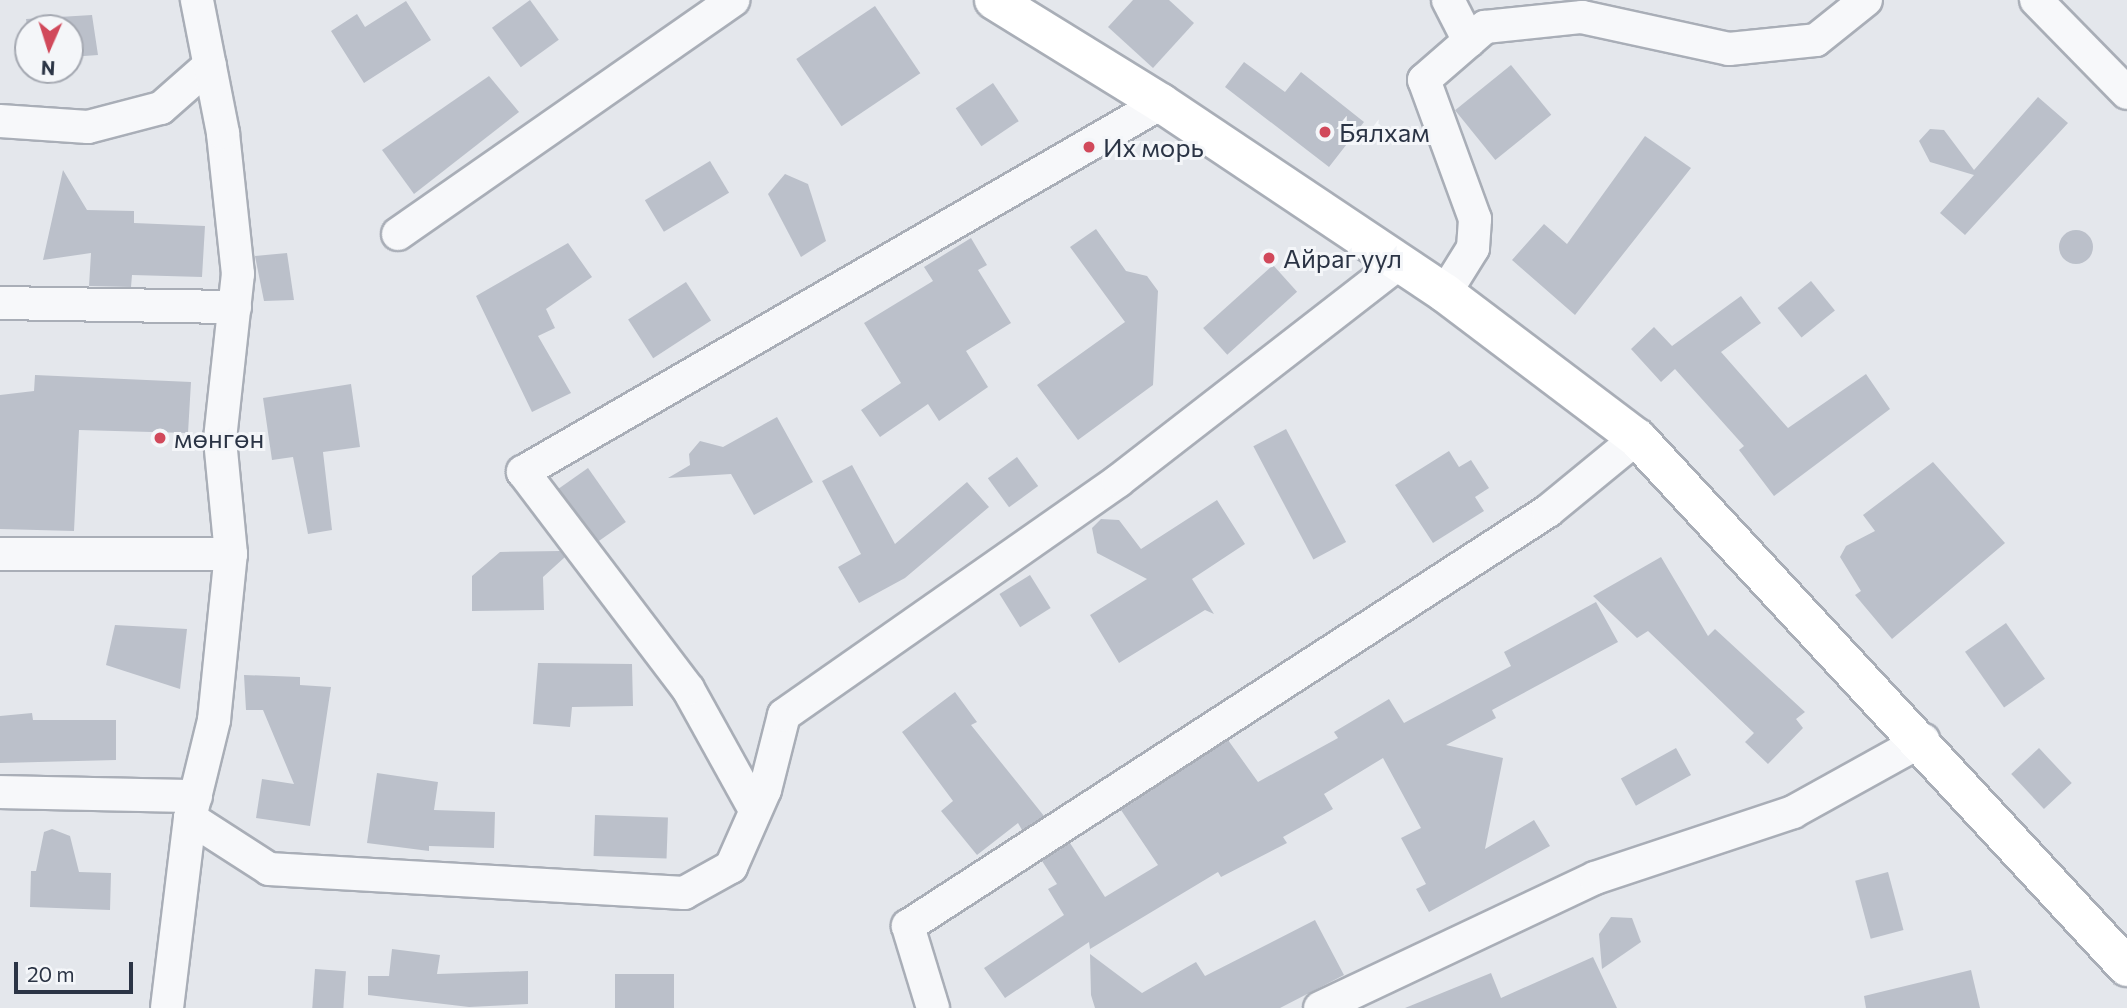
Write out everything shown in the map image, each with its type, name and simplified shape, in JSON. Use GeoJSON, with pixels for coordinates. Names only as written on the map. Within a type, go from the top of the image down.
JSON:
{"type":"FeatureCollection","features":[{"type":"Feature","properties":{"kind":"main road"},"geometry":{"type":"LineString","coordinates":[[993,0],[1161,103],[1445,293],[1637,438],[1923,740],[2127,967]]}},
{"type":"Feature","properties":{"kind":"street"},"geometry":{"type":"LineString","coordinates":[[167,1008],[193,807],[214,720],[231,554],[220,439],[238,274],[210,65],[197,0]]}},
{"type":"Feature","properties":{"kind":"street"},"geometry":{"type":"LineString","coordinates":[[398,234],[733,0]]}},
{"type":"Feature","properties":{"kind":"street"},"geometry":{"type":"LineString","coordinates":[[1448,0],[1469,41]]}},
{"type":"Feature","properties":{"kind":"street"},"geometry":{"type":"LineString","coordinates":[[1445,293],[1473,248],[1475,219],[1424,80],[1486,27],[1582,18],[1728,49],[1816,40],[1866,0]]}},
{"type":"Feature","properties":{"kind":"street"},"geometry":{"type":"LineString","coordinates":[[2036,0],[2127,93]]}},
{"type":"Feature","properties":{"kind":"street"},"geometry":{"type":"LineString","coordinates":[[0,121],[88,127],[161,108],[210,65]]}},
{"type":"Feature","properties":{"kind":"street"},"geometry":{"type":"LineString","coordinates":[[754,808],[688,689],[523,472],[1161,103]]}},
{"type":"Feature","properties":{"kind":"street"},"geometry":{"type":"LineString","coordinates":[[0,792],[193,807],[269,869],[684,893],[731,867],[754,808],[765,790],[784,715],[1118,481],[1399,263]]}},
{"type":"Feature","properties":{"kind":"street"},"geometry":{"type":"LineString","coordinates":[[0,303],[235,307]]}},
{"type":"Feature","properties":{"kind":"street"},"geometry":{"type":"LineString","coordinates":[[933,1008],[908,926],[1548,511],[1637,438]]}},
{"type":"Feature","properties":{"kind":"street"},"geometry":{"type":"LineString","coordinates":[[0,554],[231,554]]}},
{"type":"Feature","properties":{"kind":"street"},"geometry":{"type":"LineString","coordinates":[[1320,1008],[1595,878],[1793,811],[1923,740]]}},
{"type":"Feature","properties":{"kind":"building"},"geometry":{"type":"Polygon","coordinates":[[[530,0],[559,40],[521,67],[492,28],[530,0]]]}},
{"type":"Feature","properties":{"kind":"building"},"geometry":{"type":"Polygon","coordinates":[[[1133,0],[1169,0],[1194,23],[1153,68],[1108,27],[1133,0]]]}},
{"type":"Feature","properties":{"kind":"building"},"geometry":{"type":"Polygon","coordinates":[[[406,1],[431,40],[364,83],[331,31],[357,14],[365,27],[406,1]]]}},
{"type":"Feature","properties":{"kind":"building"},"geometry":{"type":"Polygon","coordinates":[[[875,6],[920,73],[842,126],[796,59],[875,6]]]}},
{"type":"Feature","properties":{"kind":"building"},"geometry":{"type":"Polygon","coordinates":[[[84,15],[92,15],[98,55],[84,56],[84,15]]]}},
{"type":"Feature","properties":{"kind":"building"},"geometry":{"type":"Polygon","coordinates":[[[1244,62],[1285,92],[1301,72],[1364,122],[1329,167],[1225,87],[1244,62]]]}},
{"type":"Feature","properties":{"kind":"building"},"geometry":{"type":"Polygon","coordinates":[[[1511,65],[1551,115],[1495,160],[1455,110],[1511,65]]]}},
{"type":"Feature","properties":{"kind":"building"},"geometry":{"type":"Polygon","coordinates":[[[489,76],[519,112],[414,194],[382,150],[489,76]]]}},
{"type":"Feature","properties":{"kind":"building"},"geometry":{"type":"Polygon","coordinates":[[[993,83],[1019,121],[981,146],[956,108],[993,83]]]}},
{"type":"Feature","properties":{"kind":"building"},"geometry":{"type":"Polygon","coordinates":[[[2038,97],[2068,123],[1965,235],[1940,213],[1974,175],[1930,162],[1919,141],[1930,129],[1944,130],[1974,170],[2038,97]]]}},
{"type":"Feature","properties":{"kind":"building"},"geometry":{"type":"Polygon","coordinates":[[[1645,136],[1691,168],[1575,315],[1512,260],[1544,224],[1567,244],[1645,136]]]}},
{"type":"Feature","properties":{"kind":"building"},"geometry":{"type":"Polygon","coordinates":[[[710,161],[729,193],[664,232],[645,200],[710,161]]]}},
{"type":"Feature","properties":{"kind":"building"},"geometry":{"type":"Polygon","coordinates":[[[63,170],[87,210],[134,211],[134,223],[205,226],[202,277],[132,275],[131,287],[89,286],[91,253],[43,260],[63,170]]]}},
{"type":"Feature","properties":{"kind":"building"},"geometry":{"type":"Polygon","coordinates":[[[785,174],[808,184],[826,241],[801,257],[768,194],[785,174]]]}},
{"type":"Feature","properties":{"kind":"building"},"geometry":{"type":"Polygon","coordinates":[[[1096,229],[1126,271],[1147,276],[1158,291],[1153,385],[1078,440],[1037,385],[1125,322],[1070,247],[1096,229]]]}},
{"type":"Feature","properties":{"kind":"building"},"geometry":{"type":"Polygon","coordinates":[[[2076,230],[2088,235],[2093,247],[2088,259],[2076,264],[2064,259],[2059,247],[2064,235],[2076,230]]]}},
{"type":"Feature","properties":{"kind":"building"},"geometry":{"type":"Polygon","coordinates":[[[971,238],[987,265],[978,270],[1011,323],[966,351],[988,387],[939,421],[928,404],[880,437],[861,410],[901,383],[864,323],[933,281],[924,267],[971,238]]]}},
{"type":"Feature","properties":{"kind":"building"},"geometry":{"type":"Polygon","coordinates":[[[568,243],[592,277],[546,309],[555,328],[538,336],[571,393],[532,412],[476,296],[568,243]]]}},
{"type":"Feature","properties":{"kind":"building"},"geometry":{"type":"Polygon","coordinates":[[[287,253],[294,300],[264,301],[255,256],[287,253]]]}},
{"type":"Feature","properties":{"kind":"building"},"geometry":{"type":"Polygon","coordinates":[[[1273,265],[1297,292],[1227,355],[1203,328],[1273,265]]]}},
{"type":"Feature","properties":{"kind":"building"},"geometry":{"type":"Polygon","coordinates":[[[1811,281],[1835,311],[1801,338],[1778,308],[1811,281]]]}},
{"type":"Feature","properties":{"kind":"building"},"geometry":{"type":"Polygon","coordinates":[[[686,282],[711,321],[653,358],[628,320],[686,282]]]}},
{"type":"Feature","properties":{"kind":"building"},"geometry":{"type":"Polygon","coordinates":[[[1741,296],[1761,323],[1721,352],[1788,428],[1866,374],[1890,409],[1774,496],[1739,450],[1744,446],[1675,369],[1661,382],[1631,349],[1654,327],[1672,346],[1741,296]]]}},
{"type":"Feature","properties":{"kind":"building"},"geometry":{"type":"Polygon","coordinates":[[[35,375],[191,382],[188,433],[79,430],[74,531],[0,529],[0,395],[34,391],[35,375]]]}},
{"type":"Feature","properties":{"kind":"building"},"geometry":{"type":"Polygon","coordinates":[[[351,384],[360,447],[323,452],[332,530],[308,534],[293,457],[272,460],[263,398],[351,384]]]}},
{"type":"Feature","properties":{"kind":"building"},"geometry":{"type":"Polygon","coordinates":[[[777,417],[813,482],[754,515],[731,474],[668,478],[690,465],[689,454],[700,441],[723,447],[777,417]]]}},
{"type":"Feature","properties":{"kind":"building"},"geometry":{"type":"Polygon","coordinates":[[[1286,429],[1346,542],[1313,559],[1253,446],[1286,429]]]}},
{"type":"Feature","properties":{"kind":"building"},"geometry":{"type":"Polygon","coordinates":[[[1449,451],[1459,467],[1471,460],[1489,488],[1475,497],[1484,511],[1433,543],[1395,485],[1449,451]]]}},
{"type":"Feature","properties":{"kind":"building"},"geometry":{"type":"Polygon","coordinates":[[[1017,457],[1038,486],[1009,507],[988,478],[1017,457]]]}},
{"type":"Feature","properties":{"kind":"building"},"geometry":{"type":"Polygon","coordinates":[[[1933,462],[2005,543],[1892,639],[1855,595],[1861,591],[1840,557],[1846,546],[1875,531],[1863,515],[1933,462]]]}},
{"type":"Feature","properties":{"kind":"building"},"geometry":{"type":"Polygon","coordinates":[[[852,465],[895,544],[967,482],[989,507],[905,578],[859,603],[838,567],[861,554],[822,481],[852,465]]]}},
{"type":"Feature","properties":{"kind":"building"},"geometry":{"type":"Polygon","coordinates":[[[588,468],[626,522],[596,543],[559,489],[588,468]]]}},
{"type":"Feature","properties":{"kind":"building"},"geometry":{"type":"Polygon","coordinates":[[[1217,500],[1245,544],[1192,579],[1214,614],[1205,610],[1119,663],[1090,615],[1147,579],[1097,553],[1092,528],[1101,519],[1119,520],[1141,549],[1217,500]]]}},
{"type":"Feature","properties":{"kind":"building"},"geometry":{"type":"Polygon","coordinates":[[[560,551],[565,557],[543,577],[544,610],[472,611],[472,576],[500,552],[560,551]]]}},
{"type":"Feature","properties":{"kind":"building"},"geometry":{"type":"Polygon","coordinates":[[[1661,557],[1708,636],[1715,629],[1805,712],[1796,719],[1803,728],[1768,764],[1745,742],[1754,733],[1648,631],[1637,638],[1593,596],[1661,557]]]}},
{"type":"Feature","properties":{"kind":"building"},"geometry":{"type":"Polygon","coordinates":[[[1030,575],[1051,608],[1020,627],[999,594],[1030,575]]]}},
{"type":"Feature","properties":{"kind":"building"},"geometry":{"type":"Polygon","coordinates":[[[1596,602],[1618,642],[1492,710],[1496,718],[1446,745],[1503,758],[1485,849],[1534,820],[1550,846],[1429,912],[1416,889],[1426,884],[1401,838],[1421,828],[1383,758],[1324,794],[1333,809],[1283,837],[1287,843],[1221,877],[1218,872],[1090,949],[1089,942],[1005,998],[984,968],[1064,915],[1048,889],[1057,884],[1042,861],[1070,843],[1105,897],[1158,865],[1121,810],[1228,740],[1258,782],[1338,738],[1334,732],[1389,699],[1404,723],[1511,666],[1504,652],[1596,602]]]}},
{"type":"Feature","properties":{"kind":"building"},"geometry":{"type":"Polygon","coordinates":[[[2006,623],[2045,679],[2004,707],[1965,652],[2006,623]]]}},
{"type":"Feature","properties":{"kind":"building"},"geometry":{"type":"Polygon","coordinates":[[[115,625],[187,629],[180,689],[106,665],[115,625]]]}},
{"type":"Feature","properties":{"kind":"building"},"geometry":{"type":"Polygon","coordinates":[[[538,663],[632,664],[633,706],[572,707],[570,727],[533,724],[538,663]]]}},
{"type":"Feature","properties":{"kind":"building"},"geometry":{"type":"Polygon","coordinates":[[[244,675],[300,677],[300,685],[331,687],[310,826],[256,818],[262,779],[294,784],[263,710],[246,710],[244,675]]]}},
{"type":"Feature","properties":{"kind":"building"},"geometry":{"type":"Polygon","coordinates":[[[955,692],[977,722],[971,725],[1044,816],[1022,830],[1018,823],[977,855],[941,811],[953,801],[902,732],[955,692]]]}},
{"type":"Feature","properties":{"kind":"building"},"geometry":{"type":"Polygon","coordinates":[[[32,713],[33,720],[116,720],[116,760],[0,763],[0,716],[32,713]]]}},
{"type":"Feature","properties":{"kind":"building"},"geometry":{"type":"Polygon","coordinates":[[[1676,748],[1691,775],[1636,806],[1621,779],[1676,748]]]}},
{"type":"Feature","properties":{"kind":"building"},"geometry":{"type":"Polygon","coordinates":[[[2039,748],[2072,783],[2044,809],[2011,774],[2039,748]]]}},
{"type":"Feature","properties":{"kind":"building"},"geometry":{"type":"Polygon","coordinates":[[[377,773],[438,782],[434,810],[495,812],[494,848],[429,846],[429,851],[367,843],[377,773]]]}},
{"type":"Feature","properties":{"kind":"building"},"geometry":{"type":"Polygon","coordinates":[[[595,815],[668,818],[667,859],[594,856],[595,815]]]}},
{"type":"Feature","properties":{"kind":"building"},"geometry":{"type":"Polygon","coordinates":[[[52,829],[70,836],[79,872],[111,873],[110,910],[30,907],[31,871],[36,871],[44,832],[52,829]]]}},
{"type":"Feature","properties":{"kind":"building"},"geometry":{"type":"Polygon","coordinates":[[[1888,872],[1904,930],[1871,939],[1855,881],[1888,872]]]}},
{"type":"Feature","properties":{"kind":"building"},"geometry":{"type":"Polygon","coordinates":[[[1611,917],[1632,918],[1641,942],[1602,969],[1599,934],[1611,917]]]}},
{"type":"Feature","properties":{"kind":"building"},"geometry":{"type":"Polygon","coordinates":[[[1315,920],[1344,975],[1280,1008],[1095,1008],[1091,995],[1090,954],[1142,993],[1196,962],[1205,976],[1315,920]]]}},
{"type":"Feature","properties":{"kind":"building"},"geometry":{"type":"Polygon","coordinates":[[[392,949],[440,955],[437,974],[528,971],[528,1004],[469,1007],[368,995],[368,976],[389,976],[392,949]]]}},
{"type":"Feature","properties":{"kind":"building"},"geometry":{"type":"Polygon","coordinates":[[[1593,957],[1617,1008],[1405,1008],[1491,973],[1501,998],[1593,957]]]}},
{"type":"Feature","properties":{"kind":"building"},"geometry":{"type":"Polygon","coordinates":[[[315,969],[346,971],[343,1008],[312,1008],[315,969]]]}},
{"type":"Feature","properties":{"kind":"building"},"geometry":{"type":"Polygon","coordinates":[[[1971,970],[1980,1008],[1866,1008],[1864,996],[1971,970]]]}},
{"type":"Feature","properties":{"kind":"building"},"geometry":{"type":"Polygon","coordinates":[[[615,974],[674,974],[674,1008],[615,1008],[615,974]]]}},
{"type":"Feature","properties":{"kind":"place","name":"Бялхам"},"geometry":{"type":"Point","coordinates":[1325,132]}},
{"type":"Feature","properties":{"kind":"place","name":"Их морь"},"geometry":{"type":"Point","coordinates":[1089,147]}},
{"type":"Feature","properties":{"kind":"place","name":"Айраг уул"},"geometry":{"type":"Point","coordinates":[1269,258]}},
{"type":"Feature","properties":{"kind":"place","name":"мөнгөн"},"geometry":{"type":"Point","coordinates":[160,438]}}]}
